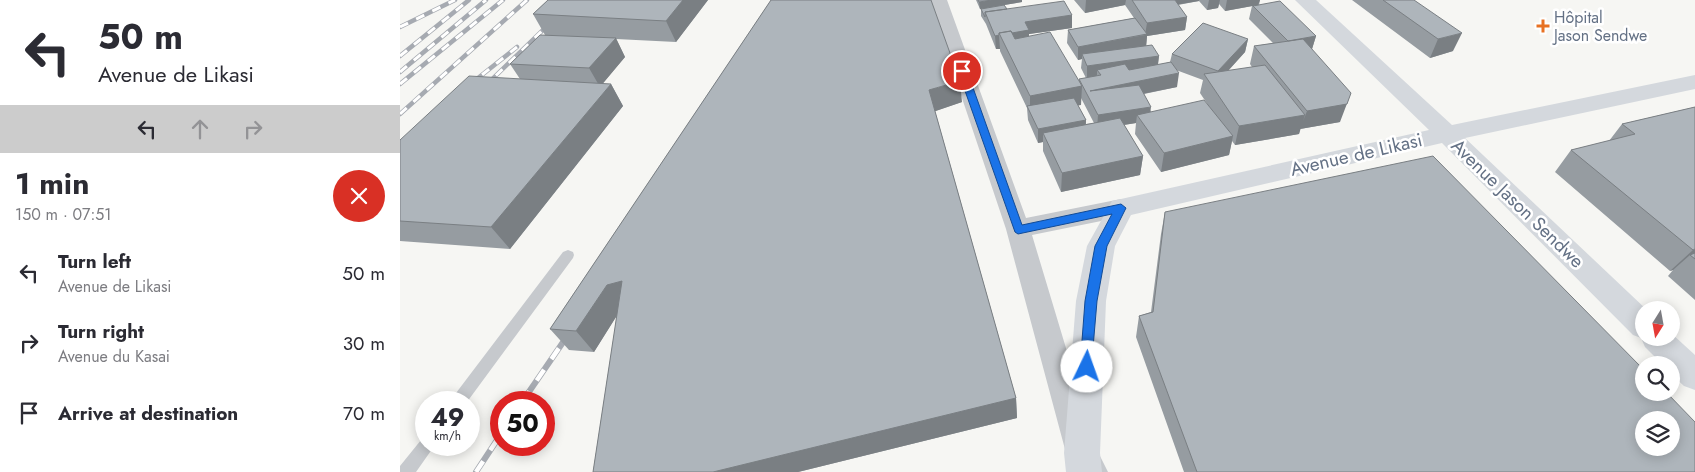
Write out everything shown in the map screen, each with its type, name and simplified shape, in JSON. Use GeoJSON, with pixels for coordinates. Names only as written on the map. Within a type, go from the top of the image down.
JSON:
{"type":"FeatureCollection","features":[{"type":"Feature","properties":{"kind":"main road","name":"Avenue Jason Sendwe"},"geometry":{"type":"LineString","coordinates":[[1305,0],[1447,134],[1635,317]]}},
{"type":"Feature","properties":{"kind":"main road","name":"Avenue de Likasi"},"geometry":{"type":"LineString","coordinates":[[1121,208],[1447,134],[1695,82]]}},
{"type":"Feature","properties":{"kind":"main road"},"geometry":{"type":"LineString","coordinates":[[1086,466],[1091,301],[1101,246],[1121,208]]}},
{"type":"Feature","properties":{"kind":"main road"},"geometry":{"type":"LineString","coordinates":[[1664,346],[1695,376]]}},
{"type":"Feature","properties":{"kind":"street"},"geometry":{"type":"LineString","coordinates":[[938,0],[1018,230],[1086,466]]}},
{"type":"Feature","properties":{"kind":"street","name":"Avenue de Likasi"},"geometry":{"type":"LineString","coordinates":[[1018,230],[1121,208]]}},
{"type":"Feature","properties":{"kind":"lane"},"geometry":{"type":"LineString","coordinates":[[466,391],[568,255]]}},
{"type":"Feature","properties":{"kind":"lane"},"geometry":{"type":"LineString","coordinates":[[406,472],[418,456]]}},
{"type":"Feature","properties":{"kind":"building"},"geometry":{"type":"Polygon","coordinates":[[[548,0],[683,0],[666,21],[533,14],[548,0]]]}},
{"type":"Feature","properties":{"kind":"building"},"geometry":{"type":"Polygon","coordinates":[[[771,0],[931,0],[960,81],[929,90],[1016,398],[713,472],[593,472],[622,281],[607,285],[576,331],[550,329],[771,0]]]}},
{"type":"Feature","properties":{"kind":"building"},"geometry":{"type":"Polygon","coordinates":[[[1132,0],[1175,0],[1187,17],[1147,23],[1132,0]]]}},
{"type":"Feature","properties":{"kind":"building"},"geometry":{"type":"Polygon","coordinates":[[[1383,0],[1414,0],[1462,33],[1438,39],[1383,0]]]}},
{"type":"Feature","properties":{"kind":"building"},"geometry":{"type":"Polygon","coordinates":[[[1064,1],[1072,15],[1025,22],[1029,30],[999,33],[999,35],[995,36],[985,12],[1064,1]]]}},
{"type":"Feature","properties":{"kind":"building"},"geometry":{"type":"Polygon","coordinates":[[[1280,1],[1316,36],[1288,41],[1253,6],[1280,1]]]}},
{"type":"Feature","properties":{"kind":"building"},"geometry":{"type":"Polygon","coordinates":[[[1004,5],[1007,9],[985,12],[985,17],[981,9],[1004,5]]]}},
{"type":"Feature","properties":{"kind":"building"},"geometry":{"type":"Polygon","coordinates":[[[1135,18],[1147,34],[1078,47],[1068,30],[1135,18]]]}},
{"type":"Feature","properties":{"kind":"building"},"geometry":{"type":"Polygon","coordinates":[[[1203,23],[1248,39],[1218,71],[1172,54],[1203,23]]]}},
{"type":"Feature","properties":{"kind":"building"},"geometry":{"type":"Polygon","coordinates":[[[1011,31],[1015,39],[1050,32],[1082,86],[1030,96],[999,33],[1011,31]]]}},
{"type":"Feature","properties":{"kind":"building"},"geometry":{"type":"Polygon","coordinates":[[[540,35],[616,38],[589,68],[510,64],[540,35]]]}},
{"type":"Feature","properties":{"kind":"building"},"geometry":{"type":"Polygon","coordinates":[[[1303,39],[1351,93],[1347,104],[1307,111],[1254,46],[1303,39]]]}},
{"type":"Feature","properties":{"kind":"building"},"geometry":{"type":"Polygon","coordinates":[[[1152,45],[1159,56],[1087,66],[1082,54],[1152,45]]]}},
{"type":"Feature","properties":{"kind":"building"},"geometry":{"type":"Polygon","coordinates":[[[1171,62],[1179,73],[1090,91],[1139,85],[1151,107],[1098,115],[1079,79],[1101,75],[1097,70],[1125,64],[1129,70],[1171,62]]]}},
{"type":"Feature","properties":{"kind":"building"},"geometry":{"type":"Polygon","coordinates":[[[1265,65],[1305,115],[1239,126],[1204,74],[1265,65]]]}},
{"type":"Feature","properties":{"kind":"building"},"geometry":{"type":"Polygon","coordinates":[[[469,76],[611,84],[491,227],[400,221],[400,140],[469,76]]]}},
{"type":"Feature","properties":{"kind":"building"},"geometry":{"type":"Polygon","coordinates":[[[1074,98],[1086,120],[1038,129],[1027,106],[1074,98]]]}},
{"type":"Feature","properties":{"kind":"building"},"geometry":{"type":"Polygon","coordinates":[[[1204,100],[1233,136],[1164,153],[1137,115],[1204,100]]]}},
{"type":"Feature","properties":{"kind":"building"},"geometry":{"type":"Polygon","coordinates":[[[1695,107],[1695,249],[1693,250],[1571,150],[1635,134],[1622,124],[1695,107]]]}},
{"type":"Feature","properties":{"kind":"building"},"geometry":{"type":"Polygon","coordinates":[[[1120,118],[1143,156],[1062,173],[1043,133],[1120,118]]]}},
{"type":"Feature","properties":{"kind":"building"},"geometry":{"type":"Polygon","coordinates":[[[1433,156],[1635,361],[1635,401],[1675,401],[1695,422],[1695,472],[1197,472],[1139,316],[1153,312],[1165,212],[1433,156]]]}},
{"type":"Feature","properties":{"kind":"railway"},"geometry":{"type":"LineString","coordinates":[[400,27],[455,0]]}},
{"type":"Feature","properties":{"kind":"railway"},"geometry":{"type":"LineString","coordinates":[[400,56],[469,0]]}},
{"type":"Feature","properties":{"kind":"railway"},"geometry":{"type":"LineString","coordinates":[[400,72],[486,0]]}},
{"type":"Feature","properties":{"kind":"railway"},"geometry":{"type":"LineString","coordinates":[[400,84],[503,0]]}},
{"type":"Feature","properties":{"kind":"railway"},"geometry":{"type":"LineString","coordinates":[[400,114],[527,0]]}},
{"type":"Feature","properties":{"kind":"railway"},"geometry":{"type":"LineString","coordinates":[[483,88],[574,0]]}},
{"type":"Feature","properties":{"kind":"railway"},"geometry":{"type":"LineString","coordinates":[[468,86],[517,47]]}},
{"type":"Feature","properties":{"kind":"railway"},"geometry":{"type":"LineString","coordinates":[[530,391],[570,332]]}},
{"type":"Feature","properties":{"kind":"railway"},"geometry":{"type":"LineString","coordinates":[[476,472],[490,451]]}},
{"type":"Feature","properties":{"kind":"place","name":"Hôpital Jason Sendwe"},"geometry":{"type":"Point","coordinates":[1543,26]}},
{"type":"Feature","properties":{"kind":"route"},"geometry":{"type":"LineString","coordinates":[[962,71],[1018,230],[1121,208],[1101,246],[1091,301],[1087,367]]}}]}
